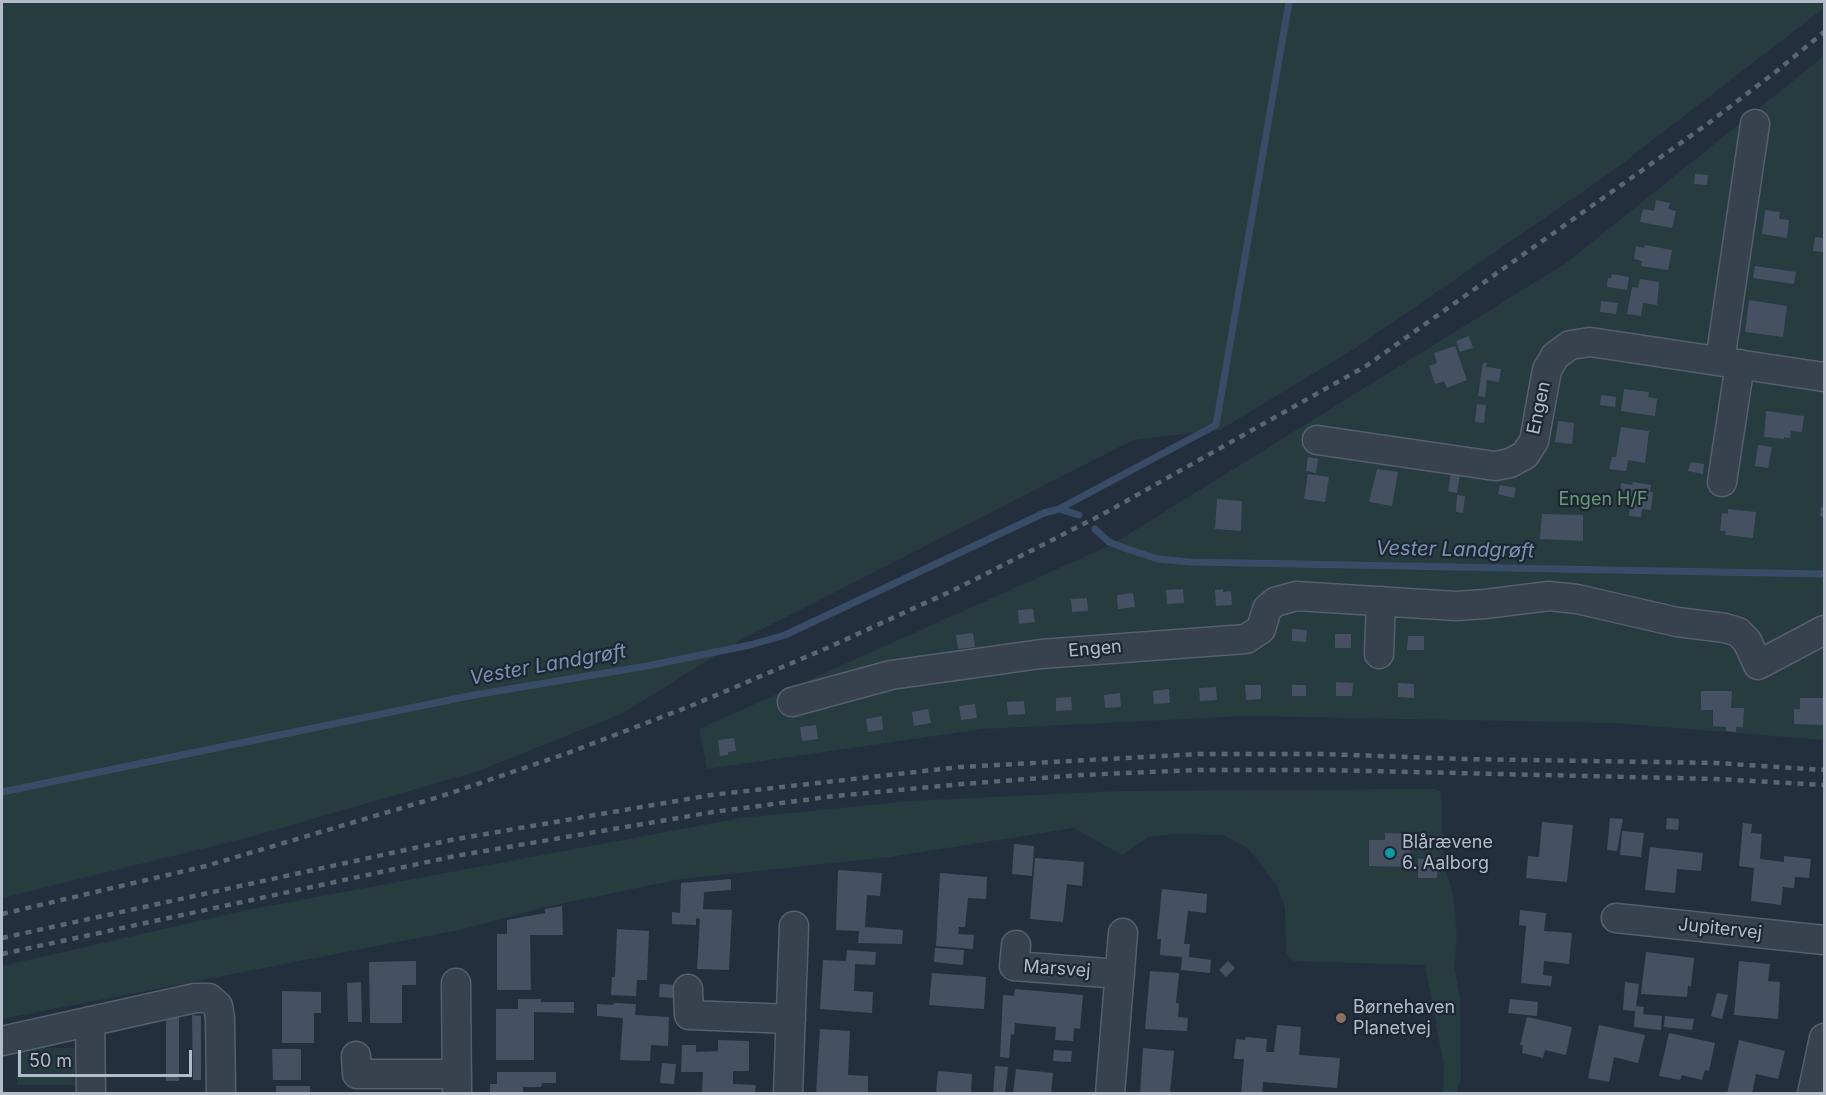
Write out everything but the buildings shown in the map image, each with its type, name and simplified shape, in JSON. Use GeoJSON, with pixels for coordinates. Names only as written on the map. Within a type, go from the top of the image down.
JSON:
{"type":"FeatureCollection","features":[{"type":"Feature","properties":{"kind":"street"},"geometry":{"type":"LineString","coordinates":[[1722,482],[1730,362],[1755,124]]}},
{"type":"Feature","properties":{"kind":"street","name":"Engen"},"geometry":{"type":"LineString","coordinates":[[1317,440],[1495,466],[1510,463],[1525,455],[1534,441],[1547,370],[1555,356],[1570,345],[1590,342],[1824,377]]}},
{"type":"Feature","properties":{"kind":"street","name":"Engen"},"geometry":{"type":"LineString","coordinates":[[792,702],[891,675],[1041,654],[1246,639],[1262,629],[1267,609],[1275,602],[1296,596],[1456,606],[1549,596],[1577,599],[1677,622],[1725,628],[1738,632],[1747,641],[1758,665],[1824,630]]}},
{"type":"Feature","properties":{"kind":"street"},"geometry":{"type":"LineString","coordinates":[[1379,654],[1381,601]]}},
{"type":"Feature","properties":{"kind":"street","name":"Jupitervej"},"geometry":{"type":"LineString","coordinates":[[1616,918],[1824,940]]}},
{"type":"Feature","properties":{"kind":"street"},"geometry":{"type":"LineString","coordinates":[[788,1094],[794,926]]}},
{"type":"Feature","properties":{"kind":"street"},"geometry":{"type":"LineString","coordinates":[[1110,1094],[1123,933]]}},
{"type":"Feature","properties":{"kind":"street","name":"Marsvej"},"geometry":{"type":"LineString","coordinates":[[1016,945],[1014,966],[1120,974]]}},
{"type":"Feature","properties":{"kind":"street"},"geometry":{"type":"LineString","coordinates":[[356,1056],[357,1074],[457,1084],[456,983]]}},
{"type":"Feature","properties":{"kind":"street"},"geometry":{"type":"LineString","coordinates":[[688,989],[689,1015],[791,1019]]}},
{"type":"Feature","properties":{"kind":"street"},"geometry":{"type":"LineString","coordinates":[[2,1041],[195,998],[210,998],[218,1006],[220,1018],[221,1094]]}},
{"type":"Feature","properties":{"kind":"street"},"geometry":{"type":"LineString","coordinates":[[90,1021],[91,1094]]}},
{"type":"Feature","properties":{"kind":"street"},"geometry":{"type":"LineString","coordinates":[[1812,1094],[1824,1038]]}},
{"type":"Feature","properties":{"kind":"green space"},"geometry":{"type":"Polygon","coordinates":[[[2,2],[1824,2],[1824,8],[1614,170],[1357,347],[1220,430],[1133,440],[739,641],[623,713],[478,771],[254,836],[2,898],[2,2]]]}},
{"type":"Feature","properties":{"kind":"green space","name":"Engen H/F"},"geometry":{"type":"Polygon","coordinates":[[[1824,56],[1824,740],[1614,723],[1247,716],[982,729],[707,769],[699,729],[1111,545],[1566,263],[1824,56]]]}},
{"type":"Feature","properties":{"kind":"green space"},"geometry":{"type":"Polygon","coordinates":[[[1435,789],[1441,792],[1445,869],[1453,892],[1457,937],[1454,965],[1460,1000],[1461,1079],[1456,1093],[1443,1093],[1444,1066],[1425,965],[1294,961],[1286,954],[1285,907],[1277,886],[1248,848],[1223,835],[1174,834],[1148,837],[1122,855],[1074,828],[890,857],[681,879],[545,907],[464,929],[2,1019],[2,966],[247,910],[741,818],[910,801],[1119,791],[1435,789]]]}},
{"type":"Feature","properties":{"kind":"green space"},"geometry":{"type":"Polygon","coordinates":[[[17,1048],[76,1048],[77,1085],[17,1085],[17,1048]]]}},
{"type":"Feature","properties":{"kind":"waterway"},"geometry":{"type":"LineString","coordinates":[[1059,509],[1216,425],[1289,2]]}},
{"type":"Feature","properties":{"kind":"waterway","name":"Vester Landgrøft"},"geometry":{"type":"LineString","coordinates":[[2,792],[474,695],[647,666],[750,645],[785,635],[1044,513],[1059,509],[1079,515]]}},
{"type":"Feature","properties":{"kind":"waterway","name":"Vester Landgrøft"},"geometry":{"type":"LineString","coordinates":[[1095,529],[1109,542],[1130,550],[1158,559],[1191,562],[1822,574]]}},
{"type":"Feature","properties":{"kind":"railway"},"geometry":{"type":"LineString","coordinates":[[2,914],[206,866],[442,796],[568,753],[693,705],[827,648],[958,588],[1105,513],[1366,366],[1706,125],[1824,32]]}},
{"type":"Feature","properties":{"kind":"railway"},"geometry":{"type":"LineString","coordinates":[[2,938],[451,840],[711,795],[960,767],[1199,754],[1324,754],[1463,759],[1716,763],[1824,770]]}},
{"type":"Feature","properties":{"kind":"railway"},"geometry":{"type":"LineString","coordinates":[[2,954],[455,856],[713,812],[835,796],[962,784],[1081,775],[1200,770],[1325,770],[1716,779],[1824,785]]}},
{"type":"Feature","properties":{"kind":"place","name":"Blårævene 6. Aalborg"},"geometry":{"type":"Point","coordinates":[1390,853]}},
{"type":"Feature","properties":{"kind":"place","name":"Børnehaven Planetvej"},"geometry":{"type":"Point","coordinates":[1341,1018]}}]}
